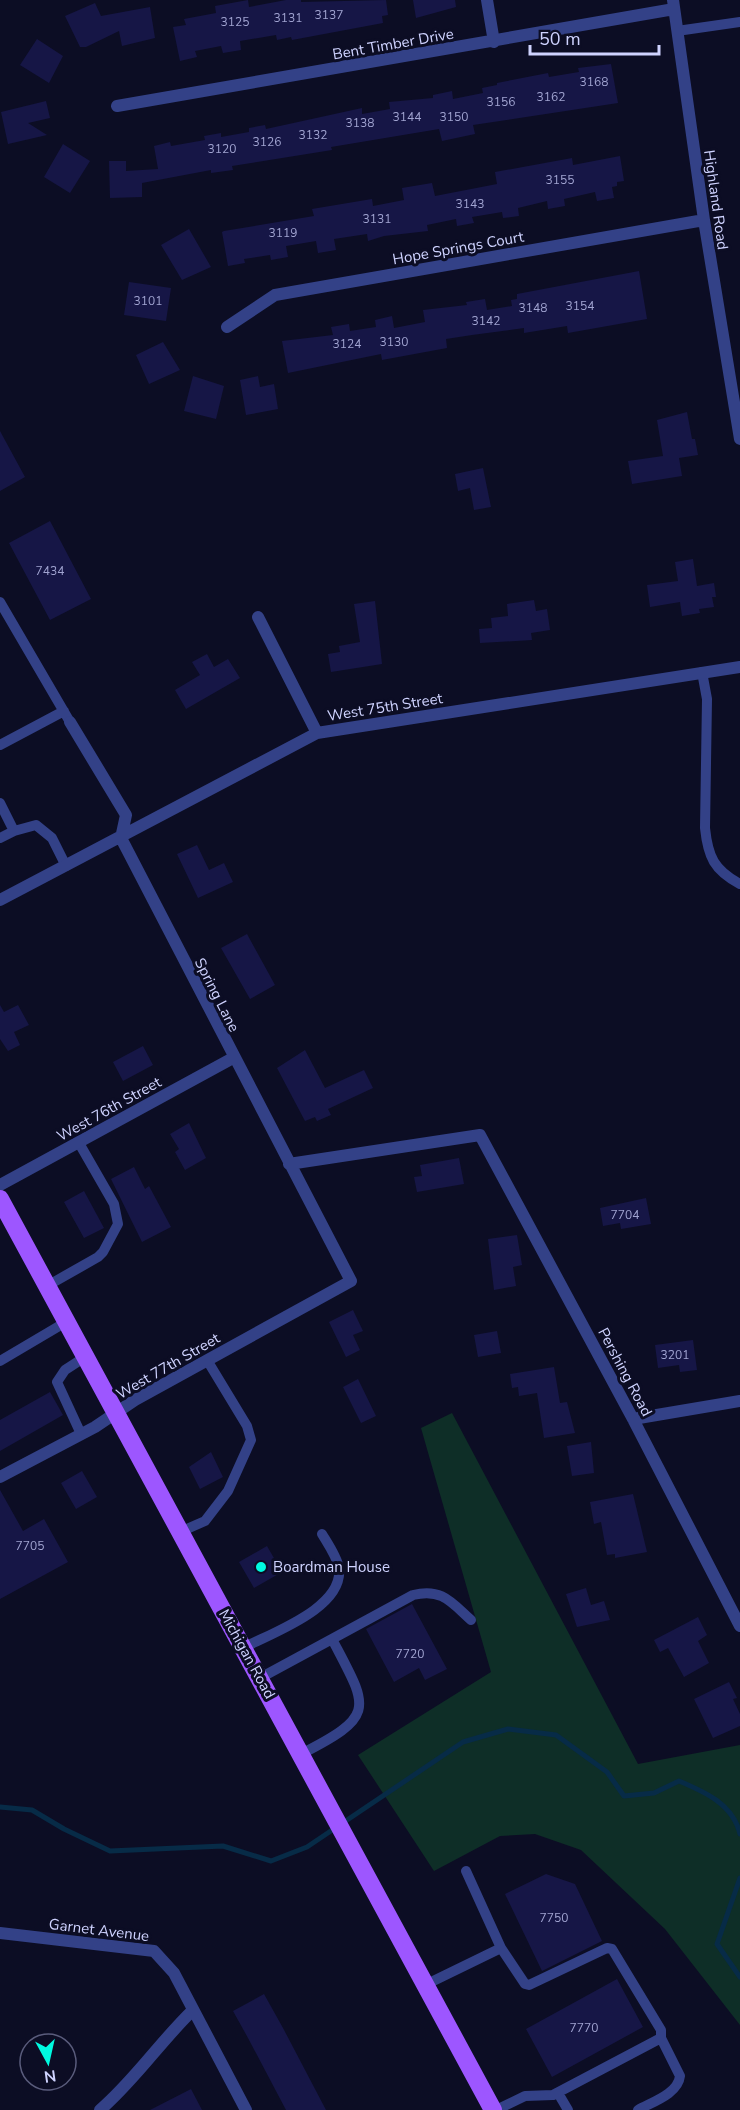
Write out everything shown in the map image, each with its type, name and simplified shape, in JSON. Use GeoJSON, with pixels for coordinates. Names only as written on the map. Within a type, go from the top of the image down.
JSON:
{"type":"FeatureCollection","features":[{"type":"Feature","properties":{"kind":"main road","name":"Michigan Road"},"geometry":{"type":"LineString","coordinates":[[0,1199],[319,1786],[368,1882],[494,2110]]}},
{"type":"Feature","properties":{"kind":"street"},"geometry":{"type":"LineString","coordinates":[[487,0],[494,42]]}},
{"type":"Feature","properties":{"kind":"street","name":"Bent Timber Drive"},"geometry":{"type":"LineString","coordinates":[[117,106],[494,42],[674,4]]}},
{"type":"Feature","properties":{"kind":"street","name":"Highland Road"},"geometry":{"type":"LineString","coordinates":[[674,4],[704,220],[740,439]]}},
{"type":"Feature","properties":{"kind":"street","name":"Hope Springs Court"},"geometry":{"type":"LineString","coordinates":[[227,327],[275,295],[704,220]]}},
{"type":"Feature","properties":{"kind":"street"},"geometry":{"type":"LineString","coordinates":[[258,617],[317,733]]}},
{"type":"Feature","properties":{"kind":"street","name":"West 75th Street"},"geometry":{"type":"LineString","coordinates":[[0,900],[317,733],[740,667]]}},
{"type":"Feature","properties":{"kind":"street"},"geometry":{"type":"LineString","coordinates":[[67,716],[126,815],[121,838]]}},
{"type":"Feature","properties":{"kind":"street","name":"Spring Lane"},"geometry":{"type":"LineString","coordinates":[[121,838],[233,1058],[351,1281]]}},
{"type":"Feature","properties":{"kind":"street","name":"West 76th Street"},"geometry":{"type":"LineString","coordinates":[[0,1185],[233,1058]]}},
{"type":"Feature","properties":{"kind":"street","name":"Pershing Road"},"geometry":{"type":"LineString","coordinates":[[289,1164],[480,1135],[633,1419],[740,1626]]}},
{"type":"Feature","properties":{"kind":"street","name":"West 77th Street"},"geometry":{"type":"LineString","coordinates":[[0,1477],[81,1434],[207,1360],[351,1281]]}},
{"type":"Feature","properties":{"kind":"street"},"geometry":{"type":"LineString","coordinates":[[633,1419],[740,1401]]}},
{"type":"Feature","properties":{"kind":"street","name":"Garnet Avenue"},"geometry":{"type":"LineString","coordinates":[[0,1933],[154,1951],[174,1973],[246,2110]]}},
{"type":"Feature","properties":{"kind":"street"},"geometry":{"type":"LineString","coordinates":[[100,2110],[119,2094],[166,2037],[192,2011]]}},
{"type":"Feature","properties":{"kind":"lane"},"geometry":{"type":"LineString","coordinates":[[677,31],[740,22]]}},
{"type":"Feature","properties":{"kind":"lane"},"geometry":{"type":"LineString","coordinates":[[0,602],[67,716],[0,745]]}},
{"type":"Feature","properties":{"kind":"lane"},"geometry":{"type":"LineString","coordinates":[[702,672],[707,699],[705,828],[707,845],[719,871],[740,884]]}},
{"type":"Feature","properties":{"kind":"lane"},"geometry":{"type":"LineString","coordinates":[[0,804],[14,831]]}},
{"type":"Feature","properties":{"kind":"lane"},"geometry":{"type":"LineString","coordinates":[[0,838],[14,831],[36,825],[52,838],[66,866]]}},
{"type":"Feature","properties":{"kind":"lane"},"geometry":{"type":"LineString","coordinates":[[47,1286],[104,1252],[118,1224],[114,1204],[78,1143]]}},
{"type":"Feature","properties":{"kind":"lane"},"geometry":{"type":"LineString","coordinates":[[0,1360],[66,1322]]}},
{"type":"Feature","properties":{"kind":"lane"},"geometry":{"type":"LineString","coordinates":[[81,1434],[57,1382],[64,1370],[85,1357]]}},
{"type":"Feature","properties":{"kind":"lane"},"geometry":{"type":"LineString","coordinates":[[180,1532],[205,1521],[223,1498],[245,1459],[251,1440],[247,1426],[207,1360]]}},
{"type":"Feature","properties":{"kind":"lane"},"geometry":{"type":"LineString","coordinates":[[243,1648],[304,1618],[331,1594],[337,1582],[339,1568],[322,1534]]}},
{"type":"Feature","properties":{"kind":"lane"},"geometry":{"type":"LineString","coordinates":[[260,1678],[413,1595],[425,1592],[440,1593],[471,1620]]}},
{"type":"Feature","properties":{"kind":"lane"},"geometry":{"type":"LineString","coordinates":[[302,1755],[354,1721],[361,1709],[358,1689],[332,1639]]}},
{"type":"Feature","properties":{"kind":"lane"},"geometry":{"type":"LineString","coordinates":[[466,1871],[501,1948],[525,1984],[529,1985],[607,1948],[612,1949],[661,2030],[661,2038],[680,2076],[673,2090],[638,2110]]}},
{"type":"Feature","properties":{"kind":"lane"},"geometry":{"type":"LineString","coordinates":[[425,1985],[501,1948]]}},
{"type":"Feature","properties":{"kind":"lane"},"geometry":{"type":"LineString","coordinates":[[494,2110],[525,2096],[558,2093],[661,2038]]}},
{"type":"Feature","properties":{"kind":"lane"},"geometry":{"type":"LineString","coordinates":[[558,2093],[568,2110]]}},
{"type":"Feature","properties":{"kind":"green space"},"geometry":{"type":"Polygon","coordinates":[[[452,1413],[638,1764],[740,1745],[740,2025],[665,1929],[581,1850],[535,1834],[500,1836],[434,1871],[358,1755],[491,1672],[421,1428],[452,1413]]]}},
{"type":"Feature","properties":{"kind":"building"},"geometry":{"type":"Polygon","coordinates":[[[248,0],[249,7],[286,0],[301,0],[301,2],[386,0],[388,15],[382,16],[383,23],[292,40],[291,37],[277,40],[276,35],[240,41],[241,50],[223,53],[221,46],[195,51],[197,57],[180,61],[173,27],[186,25],[184,19],[216,13],[215,6],[248,0]]]}},
{"type":"Feature","properties":{"kind":"building"},"geometry":{"type":"Polygon","coordinates":[[[413,0],[455,0],[456,7],[416,18],[413,0]]]}},
{"type":"Feature","properties":{"kind":"building"},"geometry":{"type":"Polygon","coordinates":[[[95,3],[101,16],[150,7],[155,38],[122,46],[119,31],[86,47],[80,47],[65,16],[95,3]]]}},
{"type":"Feature","properties":{"kind":"building"},"geometry":{"type":"Polygon","coordinates":[[[37,39],[63,56],[49,83],[20,65],[37,39]]]}},
{"type":"Feature","properties":{"kind":"building"},"geometry":{"type":"Polygon","coordinates":[[[611,64],[618,103],[473,125],[475,134],[442,141],[439,129],[331,147],[332,150],[232,166],[233,170],[211,173],[211,170],[142,183],[142,197],[110,198],[109,161],[126,161],[126,171],[158,169],[154,146],[170,142],[171,146],[205,140],[204,136],[221,133],[221,137],[249,132],[249,128],[265,125],[266,129],[362,108],[362,114],[390,109],[389,102],[433,98],[433,95],[452,91],[453,99],[483,93],[482,88],[497,85],[497,83],[548,73],[549,77],[579,72],[578,68],[611,64]]]}},
{"type":"Feature","properties":{"kind":"building"},"geometry":{"type":"Polygon","coordinates":[[[46,101],[50,118],[28,123],[47,135],[8,144],[1,112],[46,101]]]}},
{"type":"Feature","properties":{"kind":"building"},"geometry":{"type":"Polygon","coordinates":[[[63,144],[90,161],[70,193],[44,177],[63,144]]]}},
{"type":"Feature","properties":{"kind":"building"},"geometry":{"type":"Polygon","coordinates":[[[620,156],[624,181],[617,182],[617,186],[612,187],[614,198],[597,201],[595,192],[564,199],[565,206],[548,209],[547,201],[518,208],[519,216],[503,218],[502,212],[472,217],[474,223],[457,226],[456,219],[427,225],[428,231],[384,236],[368,241],[367,234],[334,239],[336,250],[318,253],[316,241],[286,246],[288,257],[271,260],[270,255],[244,259],[245,263],[228,266],[222,232],[224,231],[314,216],[312,209],[372,199],[373,206],[404,200],[402,188],[432,183],[435,196],[497,184],[495,172],[572,158],[573,165],[620,156]]]}},
{"type":"Feature","properties":{"kind":"building"},"geometry":{"type":"Polygon","coordinates":[[[189,229],[211,267],[182,280],[161,245],[189,229]]]}},
{"type":"Feature","properties":{"kind":"building"},"geometry":{"type":"Polygon","coordinates":[[[639,271],[647,319],[568,333],[567,326],[524,333],[524,328],[472,335],[446,339],[447,348],[382,360],[381,354],[288,373],[282,341],[333,335],[331,327],[349,324],[350,331],[376,327],[375,320],[392,316],[394,328],[425,322],[423,310],[467,305],[466,302],[485,299],[487,310],[512,306],[511,300],[517,299],[517,294],[639,271]]]}},
{"type":"Feature","properties":{"kind":"building"},"geometry":{"type":"Polygon","coordinates":[[[129,282],[171,288],[166,321],[124,315],[129,282]]]}},
{"type":"Feature","properties":{"kind":"building"},"geometry":{"type":"Polygon","coordinates":[[[163,342],[180,370],[149,384],[136,355],[163,342]]]}},
{"type":"Feature","properties":{"kind":"building"},"geometry":{"type":"Polygon","coordinates":[[[193,376],[224,386],[216,419],[184,411],[193,376]]]}},
{"type":"Feature","properties":{"kind":"building"},"geometry":{"type":"Polygon","coordinates":[[[258,376],[260,387],[274,384],[278,409],[246,415],[240,380],[258,376]]]}},
{"type":"Feature","properties":{"kind":"building"},"geometry":{"type":"Polygon","coordinates":[[[687,412],[692,439],[695,439],[698,455],[679,458],[682,476],[632,484],[628,461],[663,456],[657,420],[687,412]]]}},
{"type":"Feature","properties":{"kind":"building"},"geometry":{"type":"Polygon","coordinates":[[[0,431],[25,477],[0,491],[0,431]]]}},
{"type":"Feature","properties":{"kind":"building"},"geometry":{"type":"Polygon","coordinates":[[[483,468],[491,507],[474,510],[470,488],[458,491],[455,474],[483,468]]]}},
{"type":"Feature","properties":{"kind":"building"},"geometry":{"type":"Polygon","coordinates":[[[50,521],[91,599],[50,620],[9,543],[50,521]]]}},
{"type":"Feature","properties":{"kind":"building"},"geometry":{"type":"Polygon","coordinates":[[[693,559],[697,586],[714,583],[716,597],[712,597],[714,607],[699,609],[700,613],[682,616],[680,602],[650,607],[647,585],[678,581],[675,562],[693,559]]]}},
{"type":"Feature","properties":{"kind":"building"},"geometry":{"type":"Polygon","coordinates":[[[534,600],[536,611],[547,609],[550,630],[531,633],[532,640],[480,643],[479,629],[492,628],[491,618],[508,616],[507,604],[534,600]]]}},
{"type":"Feature","properties":{"kind":"building"},"geometry":{"type":"Polygon","coordinates":[[[375,601],[382,664],[331,672],[328,654],[340,652],[339,646],[360,642],[354,604],[375,601]]]}},
{"type":"Feature","properties":{"kind":"building"},"geometry":{"type":"Polygon","coordinates":[[[207,654],[214,667],[228,659],[240,678],[186,709],[175,690],[200,675],[192,662],[207,654]]]}},
{"type":"Feature","properties":{"kind":"building"},"geometry":{"type":"Polygon","coordinates":[[[197,845],[209,870],[224,863],[233,882],[198,898],[177,854],[197,845]]]}},
{"type":"Feature","properties":{"kind":"building"},"geometry":{"type":"Polygon","coordinates":[[[247,934],[275,985],[250,999],[221,948],[247,934]]]}},
{"type":"Feature","properties":{"kind":"building"},"geometry":{"type":"Polygon","coordinates":[[[0,1005],[4,1012],[18,1005],[29,1025],[14,1032],[20,1045],[8,1051],[0,1039],[0,1005]]]}},
{"type":"Feature","properties":{"kind":"building"},"geometry":{"type":"Polygon","coordinates":[[[143,1046],[153,1065],[123,1081],[113,1062],[143,1046]]]}},
{"type":"Feature","properties":{"kind":"building"},"geometry":{"type":"Polygon","coordinates":[[[305,1050],[325,1088],[364,1070],[373,1088],[328,1109],[331,1115],[317,1121],[315,1117],[305,1121],[277,1068],[305,1050]]]}},
{"type":"Feature","properties":{"kind":"building"},"geometry":{"type":"Polygon","coordinates":[[[189,1123],[206,1158],[185,1170],[175,1152],[179,1149],[170,1134],[189,1123]]]}},
{"type":"Feature","properties":{"kind":"building"},"geometry":{"type":"Polygon","coordinates":[[[459,1158],[464,1184],[417,1192],[414,1177],[422,1176],[420,1165],[459,1158]]]}},
{"type":"Feature","properties":{"kind":"building"},"geometry":{"type":"Polygon","coordinates":[[[134,1167],[145,1189],[149,1186],[171,1227],[142,1242],[111,1179],[134,1167]]]}},
{"type":"Feature","properties":{"kind":"building"},"geometry":{"type":"Polygon","coordinates":[[[84,1191],[104,1228],[84,1238],[64,1202],[84,1191]]]}},
{"type":"Feature","properties":{"kind":"building"},"geometry":{"type":"Polygon","coordinates":[[[646,1198],[651,1224],[621,1229],[620,1223],[603,1226],[600,1208],[646,1198]]]}},
{"type":"Feature","properties":{"kind":"building"},"geometry":{"type":"Polygon","coordinates":[[[517,1235],[522,1265],[513,1267],[516,1286],[494,1290],[488,1239],[517,1235]]]}},
{"type":"Feature","properties":{"kind":"building"},"geometry":{"type":"Polygon","coordinates":[[[353,1310],[363,1331],[353,1335],[360,1350],[346,1357],[329,1322],[353,1310]]]}},
{"type":"Feature","properties":{"kind":"building"},"geometry":{"type":"Polygon","coordinates":[[[497,1331],[501,1353],[478,1357],[474,1335],[497,1331]]]}},
{"type":"Feature","properties":{"kind":"building"},"geometry":{"type":"Polygon","coordinates":[[[693,1340],[697,1370],[680,1372],[679,1365],[658,1368],[655,1345],[693,1340]]]}},
{"type":"Feature","properties":{"kind":"building"},"geometry":{"type":"Polygon","coordinates":[[[554,1367],[560,1403],[567,1402],[575,1433],[544,1438],[537,1393],[519,1396],[518,1387],[512,1388],[510,1374],[554,1367]]]}},
{"type":"Feature","properties":{"kind":"building"},"geometry":{"type":"Polygon","coordinates":[[[358,1379],[376,1416],[361,1423],[343,1387],[358,1379]]]}},
{"type":"Feature","properties":{"kind":"building"},"geometry":{"type":"Polygon","coordinates":[[[50,1392],[63,1415],[0,1451],[0,1420],[50,1392]]]}},
{"type":"Feature","properties":{"kind":"building"},"geometry":{"type":"Polygon","coordinates":[[[591,1442],[594,1473],[572,1476],[567,1446],[591,1442]]]}},
{"type":"Feature","properties":{"kind":"building"},"geometry":{"type":"Polygon","coordinates":[[[211,1452],[223,1477],[200,1489],[189,1467],[211,1452]]]}},
{"type":"Feature","properties":{"kind":"building"},"geometry":{"type":"Polygon","coordinates":[[[82,1471],[97,1497],[76,1509],[61,1483],[82,1471]]]}},
{"type":"Feature","properties":{"kind":"building"},"geometry":{"type":"Polygon","coordinates":[[[0,1490],[23,1531],[44,1519],[68,1562],[0,1599],[0,1490]]]}},
{"type":"Feature","properties":{"kind":"building"},"geometry":{"type":"Polygon","coordinates":[[[633,1494],[647,1552],[615,1558],[615,1554],[607,1555],[601,1522],[594,1524],[590,1502],[633,1494]]]}},
{"type":"Feature","properties":{"kind":"building","name":"Boardman House"},"geometry":{"type":"Polygon","coordinates":[[[267,1546],[282,1572],[254,1588],[239,1562],[267,1546]]]}},
{"type":"Feature","properties":{"kind":"building"},"geometry":{"type":"Polygon","coordinates":[[[586,1588],[591,1605],[604,1601],[610,1620],[577,1627],[566,1594],[586,1588]]]}},
{"type":"Feature","properties":{"kind":"building"},"geometry":{"type":"Polygon","coordinates":[[[412,1604],[447,1669],[425,1680],[419,1668],[394,1682],[366,1629],[412,1604]]]}},
{"type":"Feature","properties":{"kind":"building"},"geometry":{"type":"Polygon","coordinates":[[[698,1617],[707,1635],[698,1641],[709,1663],[684,1677],[668,1648],[660,1652],[654,1640],[698,1617]]]}},
{"type":"Feature","properties":{"kind":"building"},"geometry":{"type":"Polygon","coordinates":[[[729,1682],[737,1698],[733,1699],[740,1714],[740,1726],[713,1738],[694,1699],[729,1682]]]}},
{"type":"Feature","properties":{"kind":"building"},"geometry":{"type":"Polygon","coordinates":[[[546,1874],[575,1884],[602,1941],[542,1971],[505,1894],[546,1874]]]}},
{"type":"Feature","properties":{"kind":"building"},"geometry":{"type":"Polygon","coordinates":[[[617,1979],[643,2027],[552,2077],[526,2029],[617,1979]]]}},
{"type":"Feature","properties":{"kind":"building"},"geometry":{"type":"Polygon","coordinates":[[[264,1994],[326,2110],[286,2110],[233,2011],[264,1994]]]}},
{"type":"Feature","properties":{"kind":"building"},"geometry":{"type":"Polygon","coordinates":[[[191,2089],[202,2110],[150,2110],[191,2089]]]}},
{"type":"Feature","properties":{"kind":"waterway"},"geometry":{"type":"LineString","coordinates":[[0,1807],[32,1810],[64,1829],[110,1851],[223,1846],[271,1861],[307,1847],[463,1742],[508,1729],[556,1735],[607,1772],[624,1796],[654,1793],[679,1781],[689,1785],[717,1800],[731,1815],[740,1834]]}},
{"type":"Feature","properties":{"kind":"waterway"},"geometry":{"type":"LineString","coordinates":[[740,1878],[717,1944],[740,1977]]}},
{"type":"Feature","properties":{"kind":"place","name":"Boardman House"},"geometry":{"type":"Point","coordinates":[261,1567]}}]}
